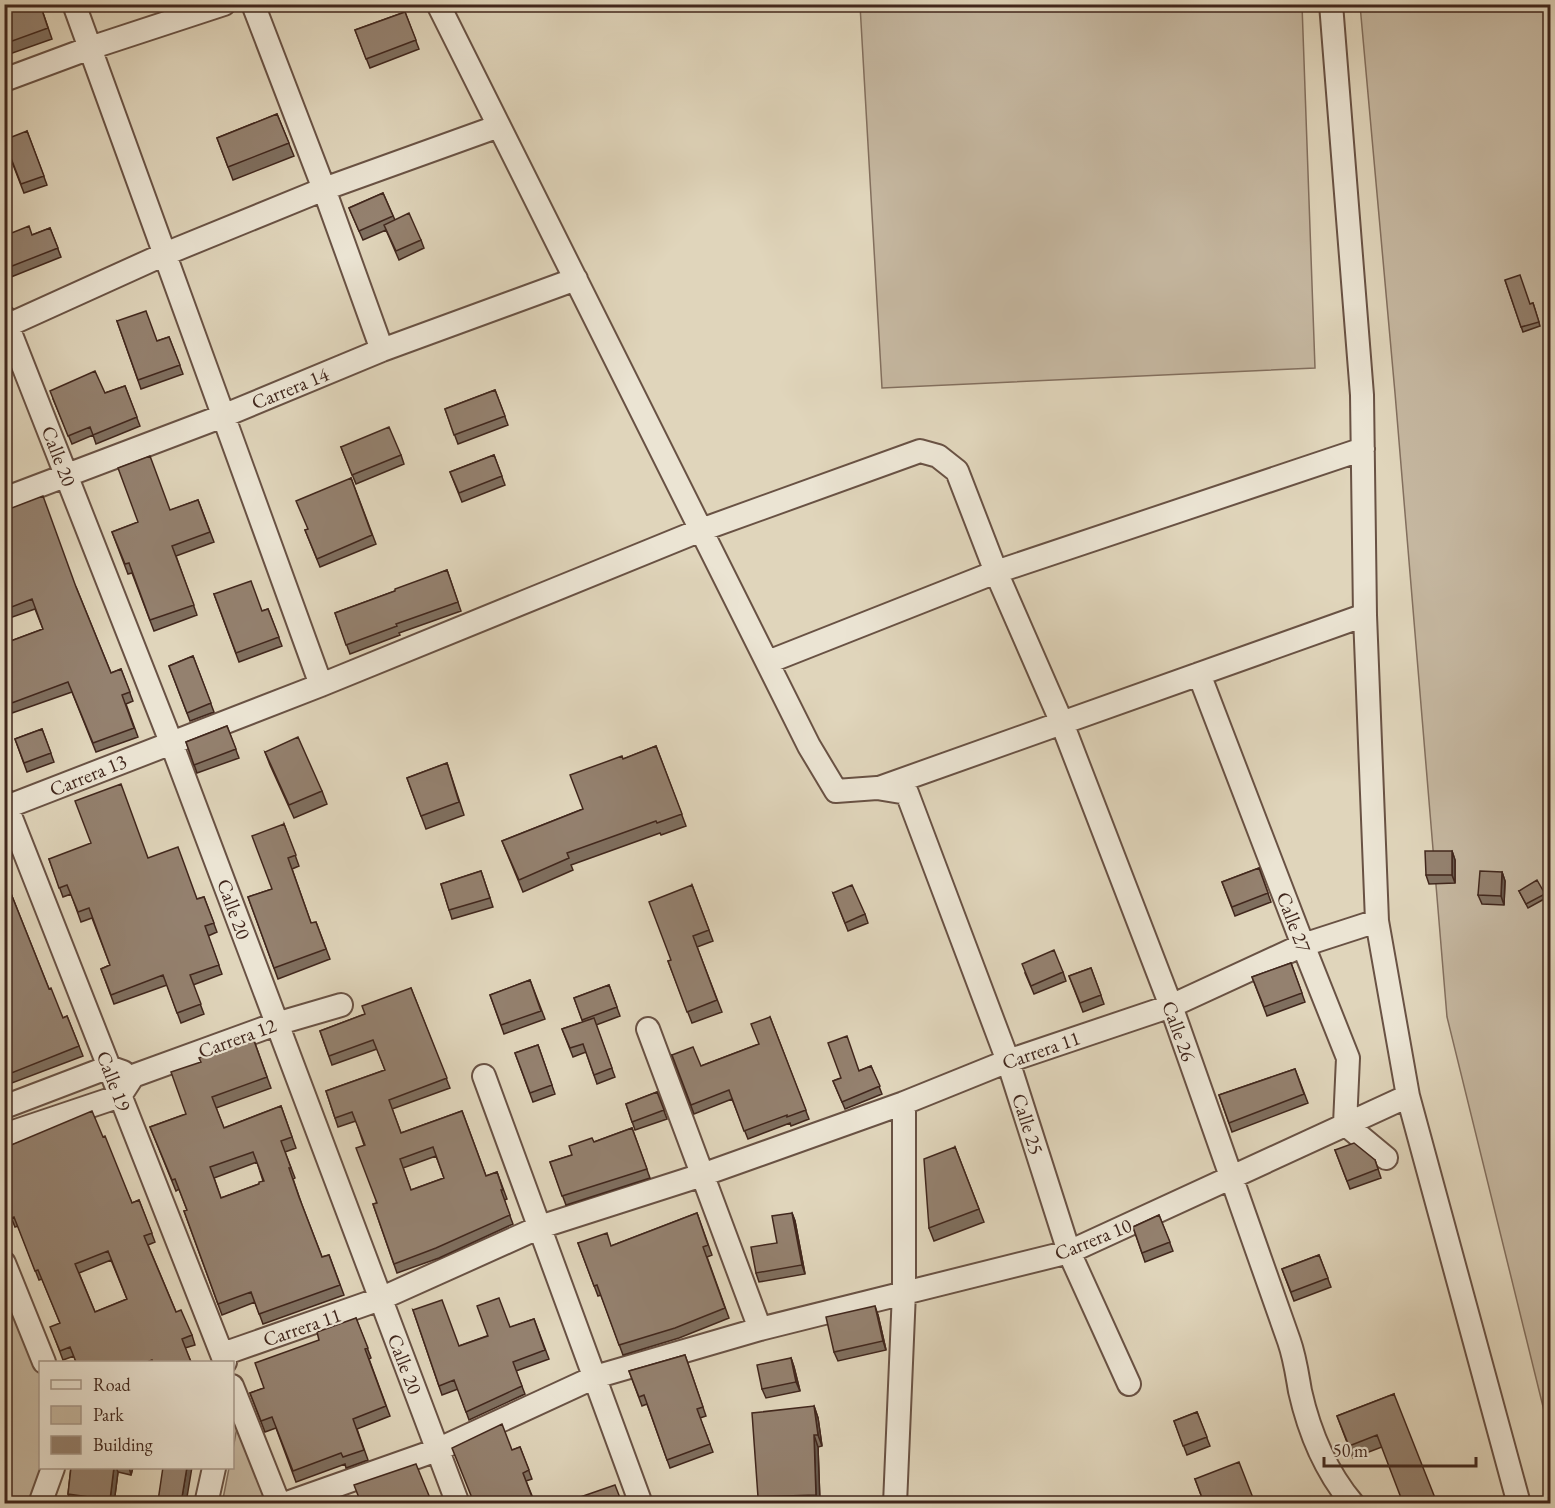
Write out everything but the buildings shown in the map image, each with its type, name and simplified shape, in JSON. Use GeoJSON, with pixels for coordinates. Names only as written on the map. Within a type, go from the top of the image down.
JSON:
{"type":"FeatureCollection","features":[{"type":"Feature","properties":{"kind":"street"},"geometry":{"type":"LineString","coordinates":[[74,4],[321,685]]}},
{"type":"Feature","properties":{"kind":"street"},"geometry":{"type":"LineString","coordinates":[[4,80],[90,48],[224,4]]}},
{"type":"Feature","properties":{"kind":"street"},"geometry":{"type":"LineString","coordinates":[[253,4],[324,189],[382,350]]}},
{"type":"Feature","properties":{"kind":"street"},"geometry":{"type":"LineString","coordinates":[[438,4],[809,746],[836,791],[878,788],[1365,615]]}},
{"type":"Feature","properties":{"kind":"street"},"geometry":{"type":"LineString","coordinates":[[1331,4],[1362,395],[1365,615],[1377,921],[1408,1096],[1519,1503]]}},
{"type":"Feature","properties":{"kind":"street"},"geometry":{"type":"LineString","coordinates":[[6,323],[165,254],[324,189],[499,126]]}},
{"type":"Feature","properties":{"kind":"street","name":"Carrera 14"},"geometry":{"type":"LineString","coordinates":[[4,499],[224,416],[382,350],[576,279]]}},
{"type":"Feature","properties":{"kind":"street","name":"Calle 20"},"geometry":{"type":"LineString","coordinates":[[6,323],[171,742],[458,1503]]}},
{"type":"Feature","properties":{"kind":"street"},"geometry":{"type":"LineString","coordinates":[[768,662],[996,572],[1363,449]]}},
{"type":"Feature","properties":{"kind":"street","name":"Calle 26"},"geometry":{"type":"LineString","coordinates":[[701,530],[920,451],[938,456],[957,471],[996,572],[1062,723],[1171,1006],[1289,1341],[1313,1437],[1332,1474],[1353,1503]]}},
{"type":"Feature","properties":{"kind":"street","name":"Carrera 13"},"geometry":{"type":"LineString","coordinates":[[5,805],[321,685],[701,530]]}},
{"type":"Feature","properties":{"kind":"street","name":"Calle 27"},"geometry":{"type":"LineString","coordinates":[[1199,674],[1348,1058],[1345,1124]]}},
{"type":"Feature","properties":{"kind":"street","name":"Calle 25"},"geometry":{"type":"LineString","coordinates":[[878,788],[907,794],[1008,1061],[1069,1252],[1129,1384]]}},
{"type":"Feature","properties":{"kind":"street","name":"Calle 19"},"geometry":{"type":"LineString","coordinates":[[5,805],[224,1358]]}},
{"type":"Feature","properties":{"kind":"street","name":"Carrera 11"},"geometry":{"type":"LineString","coordinates":[[224,1358],[380,1299],[540,1227],[702,1175],[904,1103],[1008,1061],[1171,1006],[1303,945],[1377,921]]}},
{"type":"Feature","properties":{"kind":"street","name":"Carrera 12"},"geometry":{"type":"LineString","coordinates":[[133,1076],[276,1024],[341,1005]]}},
{"type":"Feature","properties":{"kind":"street"},"geometry":{"type":"LineString","coordinates":[[648,1029],[760,1329]]}},
{"type":"Feature","properties":{"kind":"street"},"geometry":{"type":"LineString","coordinates":[[4,1107],[109,1067],[133,1076],[120,1096],[4,1135]]}},
{"type":"Feature","properties":{"kind":"street"},"geometry":{"type":"LineString","coordinates":[[484,1076],[641,1503]]}},
{"type":"Feature","properties":{"kind":"street","name":"Carrera 10"},"geometry":{"type":"LineString","coordinates":[[284,1503],[437,1450],[595,1377],[760,1329],[1069,1252],[1408,1096]]}},
{"type":"Feature","properties":{"kind":"street"},"geometry":{"type":"LineString","coordinates":[[895,1503],[904,1292],[904,1103]]}},
{"type":"Feature","properties":{"kind":"street"},"geometry":{"type":"LineString","coordinates":[[1345,1124],[1386,1158]]}},
{"type":"Feature","properties":{"kind":"street"},"geometry":{"type":"LineString","coordinates":[[4,1263],[44,1361]]}},
{"type":"Feature","properties":{"kind":"street"},"geometry":{"type":"LineString","coordinates":[[234,1391],[279,1503]]}},
{"type":"Feature","properties":{"kind":"street"},"geometry":{"type":"LineString","coordinates":[[40,1503],[52,1469]]}},
{"type":"Feature","properties":{"kind":"street"},"geometry":{"type":"LineString","coordinates":[[206,1503],[214,1469]]}},
{"type":"Feature","properties":{"kind":"green space"},"geometry":{"type":"Polygon","coordinates":[[[860,5],[1302,5],[1315,368],[882,388],[860,5]]]}},
{"type":"Feature","properties":{"kind":"green space"},"geometry":{"type":"Polygon","coordinates":[[[1360,5],[1550,5],[1550,1435],[1447,1017],[1360,5]]]}},
{"type":"Feature","properties":{"kind":"green space"},"geometry":{"type":"Polygon","coordinates":[[[4,1283],[39,1371],[39,1469],[43,1469],[33,1500],[5,1496],[4,1283]]]}},
{"type":"Feature","properties":{"kind":"green space"},"geometry":{"type":"Polygon","coordinates":[[[238,1421],[269,1503],[222,1504],[229,1469],[234,1469],[234,1443],[238,1421]]]}}]}
